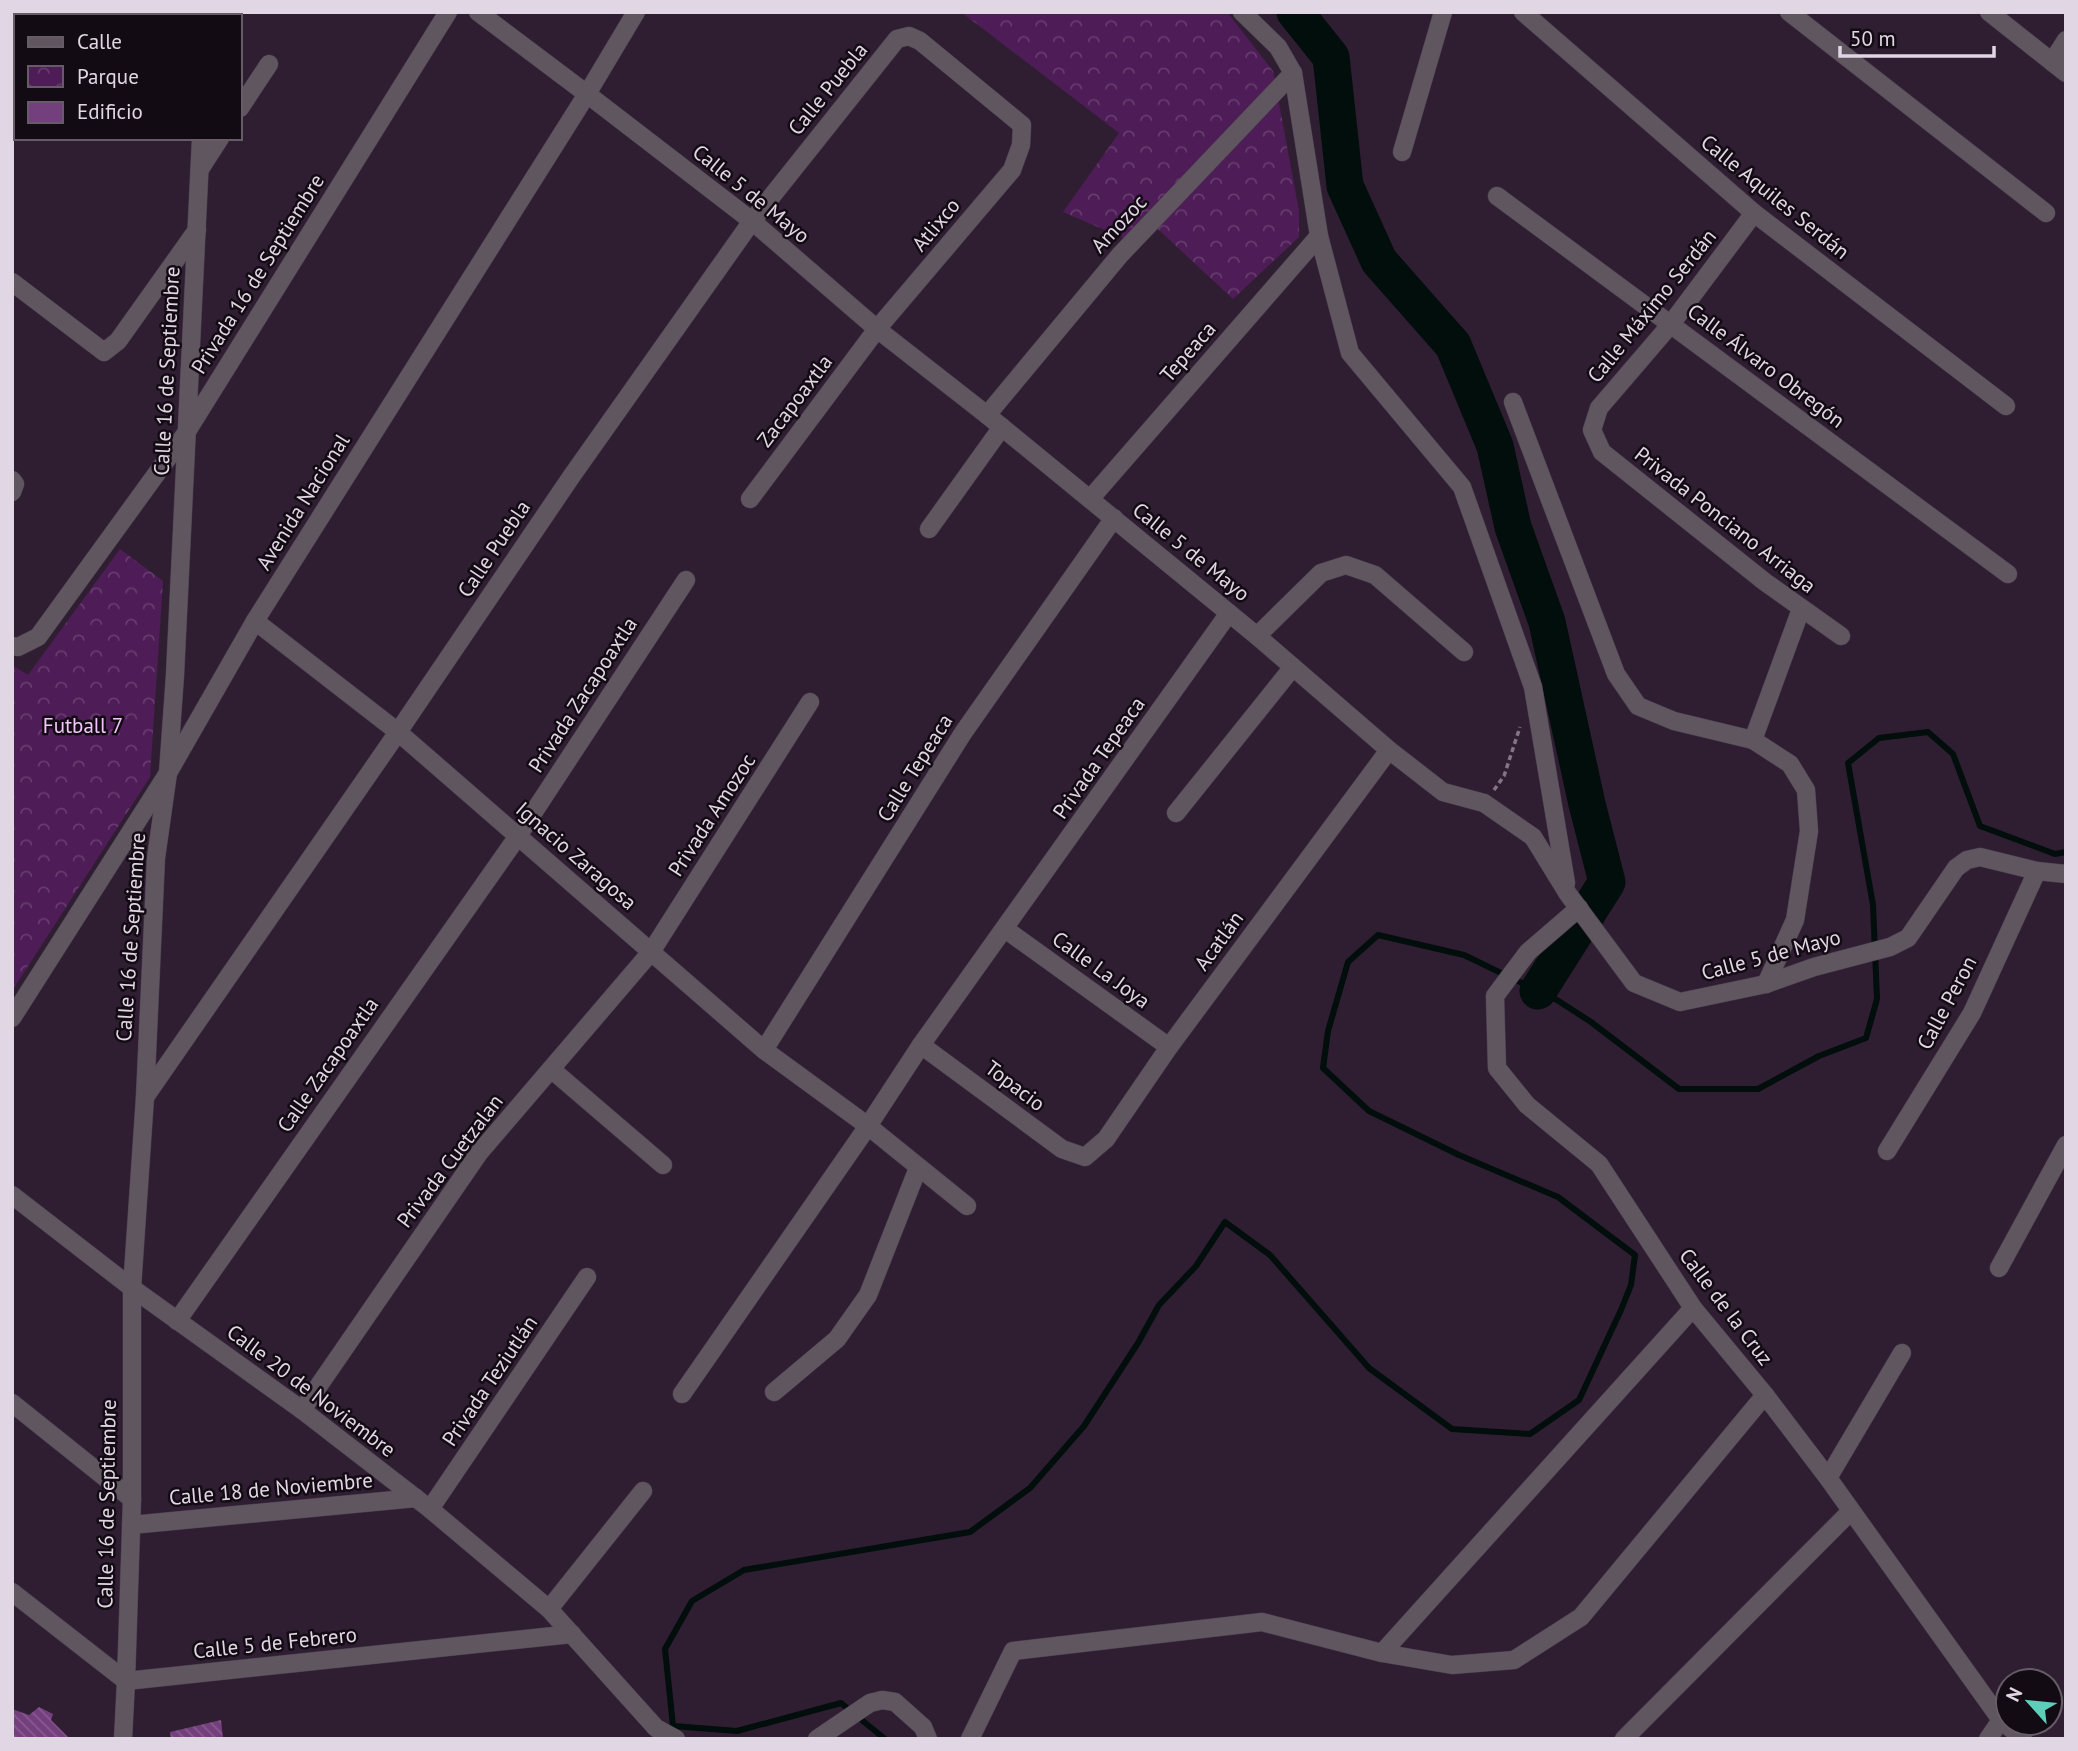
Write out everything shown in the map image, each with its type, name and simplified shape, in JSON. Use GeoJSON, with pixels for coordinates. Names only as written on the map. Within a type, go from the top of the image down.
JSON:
{"type":"FeatureCollection","features":[{"type":"Feature","properties":{"kind":"street","name":"Privada 16 de Septiembre"},"geometry":{"type":"LineString","coordinates":[[15,646],[38,637],[186,433],[448,12]]}},
{"type":"Feature","properties":{"kind":"street","name":"Calle 5 de Mayo"},"geometry":{"type":"LineString","coordinates":[[478,12],[752,221],[877,329],[1002,427],[1257,636],[1389,750],[1443,792],[1484,803],[1534,837],[1576,904],[1634,983],[1680,1002],[1766,984],[1814,967],[1890,947],[1908,938],[1956,868],[1967,860],[1980,857],[2037,871]]}},
{"type":"Feature","properties":{"kind":"street","name":"Avenida Nacional"},"geometry":{"type":"LineString","coordinates":[[12,1018],[168,773],[255,621],[636,12]]}},
{"type":"Feature","properties":{"kind":"street"},"geometry":{"type":"LineString","coordinates":[[1242,12],[1278,47],[1293,73],[1320,236],[1350,353],[1462,487],[1533,687],[1576,904]]}},
{"type":"Feature","properties":{"kind":"street"},"geometry":{"type":"LineString","coordinates":[[1402,152],[1443,12]]}},
{"type":"Feature","properties":{"kind":"street","name":"Calle Aquiles Serdán"},"geometry":{"type":"LineString","coordinates":[[1523,12],[1754,213],[2006,406]]}},
{"type":"Feature","properties":{"kind":"street"},"geometry":{"type":"LineString","coordinates":[[1789,12],[2046,214]]}},
{"type":"Feature","properties":{"kind":"street"},"geometry":{"type":"LineString","coordinates":[[1989,12],[2059,67],[2066,40]]}},
{"type":"Feature","properties":{"kind":"street","name":"Atlixco"},"geometry":{"type":"LineString","coordinates":[[877,329],[1012,170],[1021,145],[1022,125],[920,41],[909,36],[897,39]]}},
{"type":"Feature","properties":{"kind":"street","name":"Calle Puebla"},"geometry":{"type":"LineString","coordinates":[[145,1097],[571,477],[752,221],[897,39]]}},
{"type":"Feature","properties":{"kind":"street"},"geometry":{"type":"LineString","coordinates":[[242,105],[269,64]]}},
{"type":"Feature","properties":{"kind":"street","name":"Amozoc"},"geometry":{"type":"LineString","coordinates":[[987,415],[1120,255],[1293,73]]}},
{"type":"Feature","properties":{"kind":"street","name":"Calle 16 de Septiembre"},"geometry":{"type":"LineString","coordinates":[[123,1739],[132,1499],[132,1288],[145,1097],[156,858],[168,773],[176,661],[201,140]]}},
{"type":"Feature","properties":{"kind":"street"},"geometry":{"type":"LineString","coordinates":[[200,169],[219,140]]}},
{"type":"Feature","properties":{"kind":"street","name":"Calle Álvaro Obregón"},"geometry":{"type":"LineString","coordinates":[[1497,196],[2008,574]]}},
{"type":"Feature","properties":{"kind":"street","name":"Calle Máximo Serdán"},"geometry":{"type":"LineString","coordinates":[[1592,430],[1599,408],[1671,324],[1754,213]]}},
{"type":"Feature","properties":{"kind":"street"},"geometry":{"type":"LineString","coordinates":[[12,282],[104,352],[118,341],[197,230]]}},
{"type":"Feature","properties":{"kind":"street","name":"Tepeaca"},"geometry":{"type":"LineString","coordinates":[[1090,499],[1320,236]]}},
{"type":"Feature","properties":{"kind":"street","name":"Zacapoaxtla"},"geometry":{"type":"LineString","coordinates":[[750,499],[877,329]]}},
{"type":"Feature","properties":{"kind":"street"},"geometry":{"type":"LineString","coordinates":[[1513,402],[1616,674],[1638,706],[1674,721],[1753,740],[1790,764],[1806,790],[1809,831],[1795,920],[1766,984]]}},
{"type":"Feature","properties":{"kind":"street"},"geometry":{"type":"LineString","coordinates":[[929,529],[1002,427]]}},
{"type":"Feature","properties":{"kind":"street","name":"Privada Ponciano Arriaga"},"geometry":{"type":"LineString","coordinates":[[1592,430],[1602,452],[1801,609],[1841,636]]}},
{"type":"Feature","properties":{"kind":"street"},"geometry":{"type":"LineString","coordinates":[[12,480],[15,484],[12,492]]}},
{"type":"Feature","properties":{"kind":"street","name":"Calle Tepeaca"},"geometry":{"type":"LineString","coordinates":[[764,1050],[963,733],[1114,518]]}},
{"type":"Feature","properties":{"kind":"street"},"geometry":{"type":"LineString","coordinates":[[1257,636],[1321,573],[1346,565],[1375,575],[1464,652]]}},
{"type":"Feature","properties":{"kind":"street","name":"Privada Zacapoaxtla"},"geometry":{"type":"LineString","coordinates":[[517,836],[686,580]]}},
{"type":"Feature","properties":{"kind":"street"},"geometry":{"type":"LineString","coordinates":[[1753,740],[1801,609]]}},
{"type":"Feature","properties":{"kind":"street","name":"Privada Tepeaca"},"geometry":{"type":"LineString","coordinates":[[1006,929],[1228,613]]}},
{"type":"Feature","properties":{"kind":"street","name":"Ignacio Zaragosa"},"geometry":{"type":"LineString","coordinates":[[255,621],[398,732],[764,1050],[868,1126],[967,1206]]}},
{"type":"Feature","properties":{"kind":"street"},"geometry":{"type":"LineString","coordinates":[[1176,813],[1293,667]]}},
{"type":"Feature","properties":{"kind":"street","name":"Privada Amozoc"},"geometry":{"type":"LineString","coordinates":[[651,951],[810,702]]}},
{"type":"Feature","properties":{"kind":"street","name":"Acatlán"},"geometry":{"type":"LineString","coordinates":[[1085,1157],[1106,1139],[1169,1047],[1389,750]]}},
{"type":"Feature","properties":{"kind":"street","name":"Calle Zacapoaxtla"},"geometry":{"type":"LineString","coordinates":[[177,1321],[517,836]]}},
{"type":"Feature","properties":{"kind":"street"},"geometry":{"type":"LineString","coordinates":[[2037,871],[2066,874]]}},
{"type":"Feature","properties":{"kind":"street","name":"Calle Peron"},"geometry":{"type":"LineString","coordinates":[[1887,1151],[1972,1013],[2037,871]]}},
{"type":"Feature","properties":{"kind":"street","name":"Calle de la Cruz"},"geometry":{"type":"LineString","coordinates":[[1576,904],[1528,952],[1495,996],[1497,1068],[1527,1105],[1599,1164],[1693,1308],[1765,1395],[1828,1478],[1994,1710]]}},
{"type":"Feature","properties":{"kind":"street"},"geometry":{"type":"LineString","coordinates":[[682,1394],[921,1045],[1006,929]]}},
{"type":"Feature","properties":{"kind":"street","name":"Calle La Joya"},"geometry":{"type":"LineString","coordinates":[[1006,929],[1169,1047]]}},
{"type":"Feature","properties":{"kind":"street","name":"Privada Cuetzalan"},"geometry":{"type":"LineString","coordinates":[[302,1410],[479,1153],[651,951]]}},
{"type":"Feature","properties":{"kind":"street","name":"Topacio"},"geometry":{"type":"LineString","coordinates":[[921,1045],[1062,1149],[1085,1157]]}},
{"type":"Feature","properties":{"kind":"street"},"geometry":{"type":"LineString","coordinates":[[551,1069],[663,1165]]}},
{"type":"Feature","properties":{"kind":"street"},"geometry":{"type":"LineString","coordinates":[[1998,1268],[2063,1157]]}},
{"type":"Feature","properties":{"kind":"street"},"geometry":{"type":"LineString","coordinates":[[774,1392],[837,1339],[868,1295],[918,1168]]}},
{"type":"Feature","properties":{"kind":"street","name":"Calle 20 de Noviembre"},"geometry":{"type":"LineString","coordinates":[[12,1195],[132,1288],[302,1410],[423,1504],[549,1609],[656,1728],[676,1739]]}},
{"type":"Feature","properties":{"kind":"street","name":"Privada Teziutlán"},"geometry":{"type":"LineString","coordinates":[[423,1504],[587,1277]]}},
{"type":"Feature","properties":{"kind":"street"},"geometry":{"type":"LineString","coordinates":[[1382,1653],[1693,1308]]}},
{"type":"Feature","properties":{"kind":"street"},"geometry":{"type":"LineString","coordinates":[[1828,1478],[1902,1353]]}},
{"type":"Feature","properties":{"kind":"street"},"geometry":{"type":"LineString","coordinates":[[970,1739],[1013,1651],[1262,1622],[1382,1653],[1451,1665],[1514,1660],[1581,1617],[1765,1395]]}},
{"type":"Feature","properties":{"kind":"street"},"geometry":{"type":"LineString","coordinates":[[12,1403],[132,1499]]}},
{"type":"Feature","properties":{"kind":"street"},"geometry":{"type":"LineString","coordinates":[[549,1609],[643,1491]]}},
{"type":"Feature","properties":{"kind":"street","name":"Calle 18 de Noviembre"},"geometry":{"type":"LineString","coordinates":[[131,1525],[423,1504]]}},
{"type":"Feature","properties":{"kind":"street"},"geometry":{"type":"LineString","coordinates":[[1624,1739],[1851,1511]]}},
{"type":"Feature","properties":{"kind":"street"},"geometry":{"type":"LineString","coordinates":[[12,1592],[127,1681]]}},
{"type":"Feature","properties":{"kind":"street","name":"Calle 5 de Febrero"},"geometry":{"type":"LineString","coordinates":[[127,1681],[572,1634]]}},
{"type":"Feature","properties":{"kind":"street"},"geometry":{"type":"LineString","coordinates":[[817,1739],[870,1703],[882,1700],[895,1702],[923,1727],[928,1739]]}},
{"type":"Feature","properties":{"kind":"path"},"geometry":{"type":"LineString","coordinates":[[1484,803],[1504,776],[1521,725]]}},
{"type":"Feature","properties":{"kind":"green space"},"geometry":{"type":"Polygon","coordinates":[[[961,12],[1227,12],[1273,71],[1299,211],[1299,237],[1233,299],[1147,219],[1126,239],[1063,212],[1119,133],[961,12]]]}},
{"type":"Feature","properties":{"kind":"green space","name":"Futball 7"},"geometry":{"type":"Polygon","coordinates":[[[120,549],[163,581],[150,777],[12,991],[12,665],[28,675],[120,549]]]}},
{"type":"Feature","properties":{"kind":"building"},"geometry":{"type":"Polygon","coordinates":[[[39,1707],[53,1714],[51,1720],[70,1739],[12,1739],[12,1709],[29,1715],[39,1707]]]}},
{"type":"Feature","properties":{"kind":"building"},"geometry":{"type":"Polygon","coordinates":[[[221,1720],[223,1739],[171,1739],[170,1732],[221,1720]]]}},
{"type":"Feature","properties":{"kind":"waterway"},"geometry":{"type":"LineString","coordinates":[[1295,12],[1331,57],[1345,186],[1379,261],[1453,345],[1495,446],[1513,527],[1547,622],[1607,882],[1538,991]]}},
{"type":"Feature","properties":{"kind":"waterway"},"geometry":{"type":"LineString","coordinates":[[885,1739],[841,1703],[737,1731],[673,1726],[665,1649],[692,1601],[744,1570],[970,1532],[1030,1488],[1084,1426],[1138,1343],[1159,1305],[1196,1266],[1225,1222],[1270,1255],[1369,1368],[1452,1429],[1530,1434],[1579,1400],[1631,1285],[1635,1255],[1558,1197],[1459,1155],[1369,1111],[1323,1068],[1328,1031],[1348,962],[1378,935],[1464,955],[1557,1000],[1591,1022],[1679,1089],[1758,1089],[1819,1056],[1866,1038],[1877,999],[1873,905],[1848,763],[1879,738],[1928,732],[1953,754],[1980,826],[2055,854],[2066,852]]}}]}
